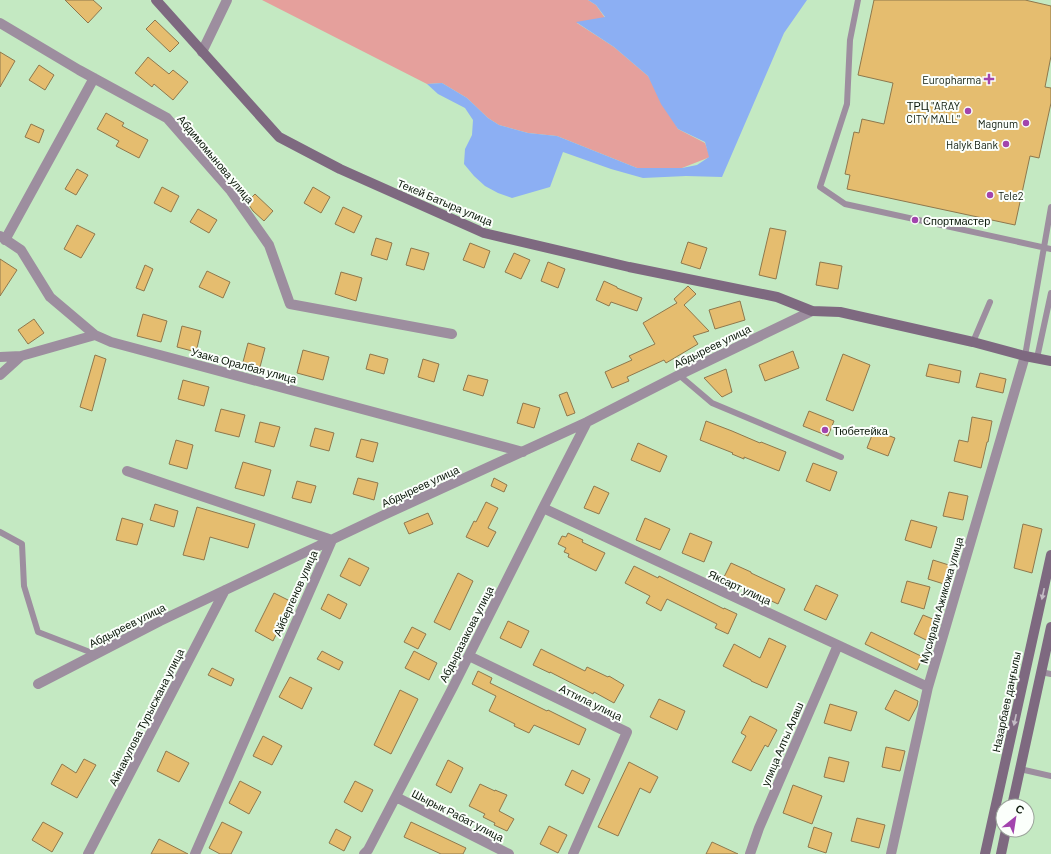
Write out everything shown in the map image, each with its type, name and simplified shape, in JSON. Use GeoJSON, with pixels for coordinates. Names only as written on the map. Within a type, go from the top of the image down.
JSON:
{"type":"FeatureCollection","features":[{"type":"Feature","properties":{"kind":"street","name":"Текей Батыра улица"},"geometry":{"type":"LineString","coordinates":[[156,0],[279,137],[340,169],[484,234],[629,267],[777,298],[812,311],[840,312],[1051,361]]}},
{"type":"Feature","properties":{"kind":"street"},"geometry":{"type":"LineString","coordinates":[[202,52],[227,0]]}},
{"type":"Feature","properties":{"kind":"street","name":"Абдимомынова улица"},"geometry":{"type":"LineString","coordinates":[[0,24],[167,118],[231,191],[269,245],[290,304],[452,334]]}},
{"type":"Feature","properties":{"kind":"street"},"geometry":{"type":"LineString","coordinates":[[3,238],[94,78]]}},
{"type":"Feature","properties":{"kind":"street","name":"Узака Оралбая улица"},"geometry":{"type":"LineString","coordinates":[[3,238],[21,250],[50,297],[95,335],[111,342],[523,452]]}},
{"type":"Feature","properties":{"kind":"street","name":"Абдыреев улица"},"geometry":{"type":"LineString","coordinates":[[38,684],[160,621],[587,422],[679,375],[812,311]]}},
{"type":"Feature","properties":{"kind":"street"},"geometry":{"type":"LineString","coordinates":[[0,357],[21,356],[95,335]]}},
{"type":"Feature","properties":{"kind":"street"},"geometry":{"type":"LineString","coordinates":[[0,375],[21,356]]}},
{"type":"Feature","properties":{"kind":"street","name":"Мусирали Ажикожа улица"},"geometry":{"type":"LineString","coordinates":[[891,854],[928,687],[1025,356]]}},
{"type":"Feature","properties":{"kind":"street","name":"Абдыразакова улица"},"geometry":{"type":"LineString","coordinates":[[364,854],[368,850],[469,656],[587,422]]}},
{"type":"Feature","properties":{"kind":"street","name":"Айбергенов улица"},"geometry":{"type":"LineString","coordinates":[[127,471],[332,540],[195,854]]}},
{"type":"Feature","properties":{"kind":"street","name":"Яксарт улица"},"geometry":{"type":"LineString","coordinates":[[543,508],[928,687]]}},
{"type":"Feature","properties":{"kind":"street","name":"Назарбаев даңғылы"},"geometry":{"type":"LineString","coordinates":[[985,854],[1051,555]]}},
{"type":"Feature","properties":{"kind":"street","name":"Айнакулова Турысжана улица"},"geometry":{"type":"LineString","coordinates":[[88,854],[225,590]]}},
{"type":"Feature","properties":{"kind":"street"},"geometry":{"type":"LineString","coordinates":[[1014,798],[1046,673],[1051,627]]}},
{"type":"Feature","properties":{"kind":"street","name":"улица Алты Алаш"},"geometry":{"type":"LineString","coordinates":[[750,854],[759,828],[838,645]]}},
{"type":"Feature","properties":{"kind":"street","name":"Аттила улица"},"geometry":{"type":"LineString","coordinates":[[469,656],[627,732],[573,854]]}},
{"type":"Feature","properties":{"kind":"street","name":"Шырык Рабат улица"},"geometry":{"type":"LineString","coordinates":[[396,797],[509,854]]}},
{"type":"Feature","properties":{"kind":"street"},"geometry":{"type":"LineString","coordinates":[[1001,854],[1004,838]]}},
{"type":"Feature","properties":{"kind":"lane"},"geometry":{"type":"LineString","coordinates":[[858,0],[850,40],[847,104],[820,187],[845,204],[1051,249]]}},
{"type":"Feature","properties":{"kind":"lane"},"geometry":{"type":"LineString","coordinates":[[1025,356],[1051,207]]}},
{"type":"Feature","properties":{"kind":"lane"},"geometry":{"type":"LineString","coordinates":[[1037,358],[1051,293]]}},
{"type":"Feature","properties":{"kind":"lane"},"geometry":{"type":"LineString","coordinates":[[973,342],[990,302]]}},
{"type":"Feature","properties":{"kind":"lane"},"geometry":{"type":"LineString","coordinates":[[679,375],[712,403],[841,457]]}},
{"type":"Feature","properties":{"kind":"lane"},"geometry":{"type":"LineString","coordinates":[[0,532],[22,544],[24,586],[38,632],[95,654]]}},
{"type":"Feature","properties":{"kind":"lane"},"geometry":{"type":"LineString","coordinates":[[1020,769],[1051,776]]}},
{"type":"Feature","properties":{"kind":"shaded area"},"geometry":{"type":"Polygon","coordinates":[[[262,0],[588,0],[596,5],[605,18],[577,23],[614,47],[648,76],[678,129],[705,143],[710,157],[682,168],[637,168],[557,136],[528,133],[499,125],[488,118],[467,98],[442,83],[427,84],[262,0]]]}},
{"type":"Feature","properties":{"kind":"water"},"geometry":{"type":"Polygon","coordinates":[[[588,0],[807,0],[784,33],[722,177],[686,176],[643,178],[611,169],[563,152],[550,187],[512,198],[485,186],[464,164],[465,149],[472,135],[473,120],[465,108],[438,94],[427,84],[442,83],[467,98],[488,118],[499,125],[528,133],[557,136],[637,168],[682,168],[697,165],[709,157],[705,142],[678,129],[661,104],[648,76],[614,47],[576,22],[605,17],[596,5],[588,0]]]}},
{"type":"Feature","properties":{"kind":"building"},"geometry":{"type":"Polygon","coordinates":[[[65,0],[93,0],[102,8],[88,23],[65,0]]]}},
{"type":"Feature","properties":{"kind":"building","name":"ТРЦ \"ARAY CITY MALL\""},"geometry":{"type":"Polygon","coordinates":[[[874,0],[1025,0],[1051,6],[1051,56],[1045,87],[1051,88],[1051,103],[1039,158],[1030,156],[1015,225],[847,189],[850,175],[845,174],[854,132],[859,133],[862,119],[884,124],[893,83],[858,75],[874,0]]]}},
{"type":"Feature","properties":{"kind":"building"},"geometry":{"type":"Polygon","coordinates":[[[155,20],[179,43],[170,52],[146,29],[155,20]]]}},
{"type":"Feature","properties":{"kind":"building"},"geometry":{"type":"Polygon","coordinates":[[[0,52],[15,61],[0,87],[0,52]]]}},
{"type":"Feature","properties":{"kind":"building"},"geometry":{"type":"Polygon","coordinates":[[[148,57],[169,74],[173,70],[188,82],[173,100],[154,84],[152,87],[135,73],[148,57]]]}},
{"type":"Feature","properties":{"kind":"building"},"geometry":{"type":"Polygon","coordinates":[[[39,65],[54,75],[45,90],[29,80],[39,65]]]}},
{"type":"Feature","properties":{"kind":"building"},"geometry":{"type":"Polygon","coordinates":[[[106,113],[124,123],[122,126],[148,140],[139,158],[116,146],[119,141],[97,129],[106,113]]]}},
{"type":"Feature","properties":{"kind":"building"},"geometry":{"type":"Polygon","coordinates":[[[31,124],[44,130],[39,143],[25,137],[31,124]]]}},
{"type":"Feature","properties":{"kind":"building"},"geometry":{"type":"Polygon","coordinates":[[[77,169],[88,175],[76,195],[65,189],[77,169]]]}},
{"type":"Feature","properties":{"kind":"building"},"geometry":{"type":"Polygon","coordinates":[[[162,187],[179,196],[171,212],[154,203],[162,187]]]}},
{"type":"Feature","properties":{"kind":"building"},"geometry":{"type":"Polygon","coordinates":[[[313,187],[330,197],[321,213],[304,203],[313,187]]]}},
{"type":"Feature","properties":{"kind":"building"},"geometry":{"type":"Polygon","coordinates":[[[255,194],[273,211],[264,221],[253,211],[247,202],[255,194]]]}},
{"type":"Feature","properties":{"kind":"building"},"geometry":{"type":"Polygon","coordinates":[[[343,207],[362,216],[354,233],[335,224],[343,207]]]}},
{"type":"Feature","properties":{"kind":"building"},"geometry":{"type":"Polygon","coordinates":[[[198,209],[217,220],[209,233],[190,222],[198,209]]]}},
{"type":"Feature","properties":{"kind":"building"},"geometry":{"type":"Polygon","coordinates":[[[77,225],[95,234],[81,258],[64,249],[77,225]]]}},
{"type":"Feature","properties":{"kind":"building"},"geometry":{"type":"Polygon","coordinates":[[[770,228],[786,231],[776,279],[759,275],[770,228]]]}},
{"type":"Feature","properties":{"kind":"building"},"geometry":{"type":"Polygon","coordinates":[[[376,238],[392,243],[387,260],[371,255],[376,238]]]}},
{"type":"Feature","properties":{"kind":"building"},"geometry":{"type":"Polygon","coordinates":[[[688,242],[707,248],[700,269],[681,263],[688,242]]]}},
{"type":"Feature","properties":{"kind":"building"},"geometry":{"type":"Polygon","coordinates":[[[470,243],[490,251],[484,268],[463,260],[470,243]]]}},
{"type":"Feature","properties":{"kind":"building"},"geometry":{"type":"Polygon","coordinates":[[[411,248],[429,253],[424,270],[406,265],[411,248]]]}},
{"type":"Feature","properties":{"kind":"building"},"geometry":{"type":"Polygon","coordinates":[[[514,253],[530,260],[521,279],[505,272],[514,253]]]}},
{"type":"Feature","properties":{"kind":"building"},"geometry":{"type":"Polygon","coordinates":[[[0,259],[17,270],[0,296],[0,259]]]}},
{"type":"Feature","properties":{"kind":"building"},"geometry":{"type":"Polygon","coordinates":[[[548,262],[565,269],[558,288],[541,281],[548,262]]]}},
{"type":"Feature","properties":{"kind":"building"},"geometry":{"type":"Polygon","coordinates":[[[820,262],[842,266],[838,289],[816,285],[820,262]]]}},
{"type":"Feature","properties":{"kind":"building"},"geometry":{"type":"Polygon","coordinates":[[[145,265],[153,269],[144,291],[136,288],[145,265]]]}},
{"type":"Feature","properties":{"kind":"building"},"geometry":{"type":"Polygon","coordinates":[[[207,271],[230,282],[223,298],[199,287],[207,271]]]}},
{"type":"Feature","properties":{"kind":"building"},"geometry":{"type":"Polygon","coordinates":[[[341,272],[362,278],[356,301],[335,294],[341,272]]]}},
{"type":"Feature","properties":{"kind":"building"},"geometry":{"type":"Polygon","coordinates":[[[604,281],[642,298],[637,311],[611,302],[609,306],[596,300],[604,281]]]}},
{"type":"Feature","properties":{"kind":"building"},"geometry":{"type":"Polygon","coordinates":[[[688,286],[696,294],[684,305],[709,331],[693,336],[698,344],[666,363],[664,360],[627,377],[629,381],[612,388],[605,372],[632,360],[629,356],[655,344],[643,323],[677,303],[674,299],[688,286]]]}},
{"type":"Feature","properties":{"kind":"building"},"geometry":{"type":"Polygon","coordinates":[[[740,301],[745,320],[715,329],[709,310],[740,301]]]}},
{"type":"Feature","properties":{"kind":"building"},"geometry":{"type":"Polygon","coordinates":[[[143,314],[167,321],[161,342],[137,336],[143,314]]]}},
{"type":"Feature","properties":{"kind":"building"},"geometry":{"type":"Polygon","coordinates":[[[34,319],[44,333],[28,344],[18,330],[34,319]]]}},
{"type":"Feature","properties":{"kind":"building"},"geometry":{"type":"Polygon","coordinates":[[[182,326],[201,331],[196,352],[177,347],[182,326]]]}},
{"type":"Feature","properties":{"kind":"building"},"geometry":{"type":"Polygon","coordinates":[[[248,343],[265,348],[260,367],[243,362],[248,343]]]}},
{"type":"Feature","properties":{"kind":"building"},"geometry":{"type":"Polygon","coordinates":[[[303,350],[329,357],[323,380],[297,373],[303,350]]]}},
{"type":"Feature","properties":{"kind":"building"},"geometry":{"type":"Polygon","coordinates":[[[793,351],[799,368],[765,381],[759,365],[793,351]]]}},
{"type":"Feature","properties":{"kind":"building"},"geometry":{"type":"Polygon","coordinates":[[[370,354],[388,359],[384,374],[366,369],[370,354]]]}},
{"type":"Feature","properties":{"kind":"building"},"geometry":{"type":"Polygon","coordinates":[[[843,354],[870,365],[853,411],[826,400],[843,354]]]}},
{"type":"Feature","properties":{"kind":"building"},"geometry":{"type":"Polygon","coordinates":[[[95,355],[106,359],[92,411],[80,407],[95,355]]]}},
{"type":"Feature","properties":{"kind":"building"},"geometry":{"type":"Polygon","coordinates":[[[423,359],[439,364],[434,382],[418,377],[423,359]]]}},
{"type":"Feature","properties":{"kind":"building"},"geometry":{"type":"Polygon","coordinates":[[[929,364],[961,371],[959,383],[926,376],[929,364]]]}},
{"type":"Feature","properties":{"kind":"building"},"geometry":{"type":"Polygon","coordinates":[[[726,369],[732,392],[722,397],[704,378],[726,369]]]}},
{"type":"Feature","properties":{"kind":"building"},"geometry":{"type":"Polygon","coordinates":[[[980,373],[1006,379],[1003,393],[976,387],[980,373]]]}},
{"type":"Feature","properties":{"kind":"building"},"geometry":{"type":"Polygon","coordinates":[[[468,375],[488,380],[483,396],[463,390],[468,375]]]}},
{"type":"Feature","properties":{"kind":"building"},"geometry":{"type":"Polygon","coordinates":[[[183,380],[209,387],[204,406],[178,399],[183,380]]]}},
{"type":"Feature","properties":{"kind":"building"},"geometry":{"type":"Polygon","coordinates":[[[567,392],[575,413],[567,416],[559,395],[567,392]]]}},
{"type":"Feature","properties":{"kind":"building"},"geometry":{"type":"Polygon","coordinates":[[[523,403],[540,408],[534,428],[517,423],[523,403]]]}},
{"type":"Feature","properties":{"kind":"building"},"geometry":{"type":"Polygon","coordinates":[[[221,409],[245,415],[239,437],[215,431],[221,409]]]}},
{"type":"Feature","properties":{"kind":"building"},"geometry":{"type":"Polygon","coordinates":[[[809,411],[834,421],[828,436],[803,426],[809,411]]]}},
{"type":"Feature","properties":{"kind":"building"},"geometry":{"type":"Polygon","coordinates":[[[972,417],[992,421],[981,468],[954,461],[959,440],[968,442],[972,417]]]}},
{"type":"Feature","properties":{"kind":"building"},"geometry":{"type":"Polygon","coordinates":[[[706,421],[786,452],[779,471],[744,457],[744,459],[700,440],[706,421]]]}},
{"type":"Feature","properties":{"kind":"building"},"geometry":{"type":"Polygon","coordinates":[[[260,422],[280,427],[274,447],[255,442],[260,422]]]}},
{"type":"Feature","properties":{"kind":"building"},"geometry":{"type":"Polygon","coordinates":[[[315,428],[334,433],[329,451],[310,446],[315,428]]]}},
{"type":"Feature","properties":{"kind":"building"},"geometry":{"type":"Polygon","coordinates":[[[874,430],[895,438],[888,456],[867,448],[874,430]]]}},
{"type":"Feature","properties":{"kind":"building"},"geometry":{"type":"Polygon","coordinates":[[[361,439],[378,443],[373,462],[356,457],[361,439]]]}},
{"type":"Feature","properties":{"kind":"building"},"geometry":{"type":"Polygon","coordinates":[[[176,440],[193,445],[187,469],[169,464],[176,440]]]}},
{"type":"Feature","properties":{"kind":"building"},"geometry":{"type":"Polygon","coordinates":[[[638,443],[667,456],[660,472],[631,460],[638,443]]]}},
{"type":"Feature","properties":{"kind":"building"},"geometry":{"type":"Polygon","coordinates":[[[243,462],[271,470],[264,496],[235,488],[243,462]]]}},
{"type":"Feature","properties":{"kind":"building"},"geometry":{"type":"Polygon","coordinates":[[[813,463],[837,472],[830,491],[806,481],[813,463]]]}},
{"type":"Feature","properties":{"kind":"building"},"geometry":{"type":"Polygon","coordinates":[[[358,478],[378,483],[374,500],[353,494],[358,478]]]}},
{"type":"Feature","properties":{"kind":"building"},"geometry":{"type":"Polygon","coordinates":[[[494,478],[507,485],[504,492],[491,486],[494,478]]]}},
{"type":"Feature","properties":{"kind":"building"},"geometry":{"type":"Polygon","coordinates":[[[297,481],[316,486],[311,503],[292,498],[297,481]]]}},
{"type":"Feature","properties":{"kind":"building"},"geometry":{"type":"Polygon","coordinates":[[[594,486],[609,493],[599,514],[584,508],[594,486]]]}},
{"type":"Feature","properties":{"kind":"building"},"geometry":{"type":"Polygon","coordinates":[[[949,492],[968,496],[963,520],[943,516],[949,492]]]}},
{"type":"Feature","properties":{"kind":"building"},"geometry":{"type":"Polygon","coordinates":[[[486,502],[498,508],[488,528],[496,532],[488,547],[466,537],[474,521],[476,522],[486,502]]]}},
{"type":"Feature","properties":{"kind":"building"},"geometry":{"type":"Polygon","coordinates":[[[155,504],[178,511],[174,527],[150,520],[155,504]]]}},
{"type":"Feature","properties":{"kind":"building"},"geometry":{"type":"Polygon","coordinates":[[[197,507],[255,524],[248,548],[210,537],[204,560],[183,555],[197,507]]]}},
{"type":"Feature","properties":{"kind":"building"},"geometry":{"type":"Polygon","coordinates":[[[428,513],[433,524],[409,534],[404,523],[428,513]]]}},
{"type":"Feature","properties":{"kind":"building"},"geometry":{"type":"Polygon","coordinates":[[[122,518],[143,524],[137,545],[116,540],[122,518]]]}},
{"type":"Feature","properties":{"kind":"building"},"geometry":{"type":"Polygon","coordinates":[[[645,518],[670,529],[660,550],[636,540],[645,518]]]}},
{"type":"Feature","properties":{"kind":"building"},"geometry":{"type":"Polygon","coordinates":[[[911,520],[937,527],[931,548],[905,540],[911,520]]]}},
{"type":"Feature","properties":{"kind":"building"},"geometry":{"type":"Polygon","coordinates":[[[1023,524],[1042,529],[1032,573],[1014,568],[1023,524]]]}},
{"type":"Feature","properties":{"kind":"building"},"geometry":{"type":"Polygon","coordinates":[[[568,533],[583,540],[582,542],[605,553],[596,571],[568,557],[569,554],[564,552],[566,548],[558,544],[562,536],[566,537],[568,533]]]}},
{"type":"Feature","properties":{"kind":"building"},"geometry":{"type":"Polygon","coordinates":[[[690,533],[712,542],[704,562],[682,553],[690,533]]]}},
{"type":"Feature","properties":{"kind":"building"},"geometry":{"type":"Polygon","coordinates":[[[349,558],[369,568],[360,586],[340,576],[349,558]]]}},
{"type":"Feature","properties":{"kind":"building"},"geometry":{"type":"Polygon","coordinates":[[[933,560],[952,566],[947,585],[928,579],[933,560]]]}},
{"type":"Feature","properties":{"kind":"building"},"geometry":{"type":"Polygon","coordinates":[[[731,563],[785,589],[778,604],[724,577],[731,563]]]}},
{"type":"Feature","properties":{"kind":"building"},"geometry":{"type":"Polygon","coordinates":[[[634,566],[658,578],[659,576],[737,614],[728,634],[715,628],[717,624],[667,599],[661,611],[646,603],[650,596],[625,583],[634,566]]]}},
{"type":"Feature","properties":{"kind":"building"},"geometry":{"type":"Polygon","coordinates":[[[458,573],[473,581],[450,630],[434,622],[458,573]]]}},
{"type":"Feature","properties":{"kind":"building"},"geometry":{"type":"Polygon","coordinates":[[[907,581],[930,587],[924,609],[901,602],[907,581]]]}},
{"type":"Feature","properties":{"kind":"building"},"geometry":{"type":"Polygon","coordinates":[[[816,585],[838,595],[826,620],[804,610],[816,585]]]}},
{"type":"Feature","properties":{"kind":"building"},"geometry":{"type":"Polygon","coordinates":[[[274,593],[292,602],[273,641],[255,631],[274,593]]]}},
{"type":"Feature","properties":{"kind":"building"},"geometry":{"type":"Polygon","coordinates":[[[328,594],[347,604],[340,619],[321,609],[328,594]]]}},
{"type":"Feature","properties":{"kind":"building"},"geometry":{"type":"Polygon","coordinates":[[[923,615],[940,622],[932,643],[914,634],[923,615]]]}},
{"type":"Feature","properties":{"kind":"building"},"geometry":{"type":"Polygon","coordinates":[[[508,621],[529,631],[521,648],[500,638],[508,621]]]}},
{"type":"Feature","properties":{"kind":"building"},"geometry":{"type":"Polygon","coordinates":[[[412,627],[426,634],[418,649],[404,642],[412,627]]]}},
{"type":"Feature","properties":{"kind":"building"},"geometry":{"type":"Polygon","coordinates":[[[871,632],[923,657],[917,670],[865,644],[871,632]]]}},
{"type":"Feature","properties":{"kind":"building"},"geometry":{"type":"Polygon","coordinates":[[[769,638],[786,646],[767,688],[723,666],[734,644],[760,658],[769,638]]]}},
{"type":"Feature","properties":{"kind":"building"},"geometry":{"type":"Polygon","coordinates":[[[541,649],[585,671],[587,667],[608,677],[609,676],[624,685],[614,703],[594,692],[593,694],[533,665],[541,649]]]}},
{"type":"Feature","properties":{"kind":"building"},"geometry":{"type":"Polygon","coordinates":[[[322,651],[343,662],[339,670],[317,659],[322,651]]]}},
{"type":"Feature","properties":{"kind":"building"},"geometry":{"type":"Polygon","coordinates":[[[414,651],[437,663],[429,680],[405,668],[414,651]]]}},
{"type":"Feature","properties":{"kind":"building"},"geometry":{"type":"Polygon","coordinates":[[[212,668],[234,679],[231,686],[208,675],[212,668]]]}},
{"type":"Feature","properties":{"kind":"building"},"geometry":{"type":"Polygon","coordinates":[[[478,671],[492,678],[490,683],[586,729],[579,745],[534,725],[529,733],[489,711],[496,696],[472,684],[478,671]]]}},
{"type":"Feature","properties":{"kind":"building"},"geometry":{"type":"Polygon","coordinates":[[[290,677],[312,688],[302,709],[279,697],[290,677]]]}},
{"type":"Feature","properties":{"kind":"building"},"geometry":{"type":"Polygon","coordinates":[[[400,690],[418,699],[391,754],[374,745],[400,690]]]}},
{"type":"Feature","properties":{"kind":"building"},"geometry":{"type":"Polygon","coordinates":[[[895,690],[918,701],[909,721],[885,709],[895,690]]]}},
{"type":"Feature","properties":{"kind":"building"},"geometry":{"type":"Polygon","coordinates":[[[659,699],[685,711],[677,730],[650,717],[659,699]]]}},
{"type":"Feature","properties":{"kind":"building"},"geometry":{"type":"Polygon","coordinates":[[[830,704],[857,712],[851,731],[824,723],[830,704]]]}},
{"type":"Feature","properties":{"kind":"building"},"geometry":{"type":"Polygon","coordinates":[[[750,716],[777,730],[768,747],[765,745],[751,771],[732,762],[746,736],[741,733],[750,716]]]}},
{"type":"Feature","properties":{"kind":"building"},"geometry":{"type":"Polygon","coordinates":[[[263,736],[282,746],[272,765],[253,756],[263,736]]]}},
{"type":"Feature","properties":{"kind":"building"},"geometry":{"type":"Polygon","coordinates":[[[886,747],[905,751],[900,771],[882,767],[886,747]]]}},
{"type":"Feature","properties":{"kind":"building"},"geometry":{"type":"Polygon","coordinates":[[[166,751],[189,763],[179,782],[157,771],[166,751]]]}},
{"type":"Feature","properties":{"kind":"building"},"geometry":{"type":"Polygon","coordinates":[[[829,757],[849,762],[844,782],[824,777],[829,757]]]}},
{"type":"Feature","properties":{"kind":"building"},"geometry":{"type":"Polygon","coordinates":[[[84,759],[96,765],[77,798],[51,784],[62,764],[76,773],[84,759]]]}},
{"type":"Feature","properties":{"kind":"building"},"geometry":{"type":"Polygon","coordinates":[[[448,760],[463,768],[451,793],[436,785],[448,760]]]}},
{"type":"Feature","properties":{"kind":"building"},"geometry":{"type":"Polygon","coordinates":[[[629,762],[658,777],[650,793],[640,788],[618,836],[598,827],[629,762]]]}},
{"type":"Feature","properties":{"kind":"building"},"geometry":{"type":"Polygon","coordinates":[[[572,770],[590,779],[583,794],[565,785],[572,770]]]}},
{"type":"Feature","properties":{"kind":"building"},"geometry":{"type":"Polygon","coordinates":[[[240,781],[261,792],[249,814],[229,803],[240,781]]]}},
{"type":"Feature","properties":{"kind":"building"},"geometry":{"type":"Polygon","coordinates":[[[355,781],[373,790],[362,812],[344,802],[355,781]]]}},
{"type":"Feature","properties":{"kind":"building"},"geometry":{"type":"Polygon","coordinates":[[[480,784],[507,795],[499,811],[514,819],[507,831],[494,825],[495,823],[483,817],[485,814],[469,806],[480,784]]]}},
{"type":"Feature","properties":{"kind":"building"},"geometry":{"type":"Polygon","coordinates":[[[793,785],[822,796],[812,824],[783,813],[793,785]]]}},
{"type":"Feature","properties":{"kind":"building"},"geometry":{"type":"Polygon","coordinates":[[[857,818],[885,825],[879,848],[851,841],[857,818]]]}},
{"type":"Feature","properties":{"kind":"building"},"geometry":{"type":"Polygon","coordinates":[[[43,822],[63,833],[52,852],[32,840],[43,822]]]}},
{"type":"Feature","properties":{"kind":"building"},"geometry":{"type":"Polygon","coordinates":[[[222,822],[242,832],[231,854],[220,854],[209,848],[222,822]]]}},
{"type":"Feature","properties":{"kind":"building"},"geometry":{"type":"Polygon","coordinates":[[[411,822],[466,848],[463,854],[441,854],[404,837],[411,822]]]}},
{"type":"Feature","properties":{"kind":"building"},"geometry":{"type":"Polygon","coordinates":[[[549,826],[567,835],[558,853],[540,844],[549,826]]]}},
{"type":"Feature","properties":{"kind":"building"},"geometry":{"type":"Polygon","coordinates":[[[814,827],[832,833],[826,853],[808,847],[814,827]]]}},
{"type":"Feature","properties":{"kind":"building"},"geometry":{"type":"Polygon","coordinates":[[[336,829],[351,837],[344,851],[329,843],[336,829]]]}},
{"type":"Feature","properties":{"kind":"building"},"geometry":{"type":"Polygon","coordinates":[[[159,839],[188,854],[151,854],[159,839]]]}},
{"type":"Feature","properties":{"kind":"building"},"geometry":{"type":"Polygon","coordinates":[[[712,842],[738,854],[706,854],[712,842]]]}},
{"type":"Feature","properties":{"kind":"place","name":"Europharma"},"geometry":{"type":"Point","coordinates":[989,79]}},
{"type":"Feature","properties":{"kind":"place","name":"ТРЦ \"ARAY CITY MALL\""},"geometry":{"type":"Point","coordinates":[968,111]}},
{"type":"Feature","properties":{"kind":"place","name":"Magnum"},"geometry":{"type":"Point","coordinates":[1026,123]}},
{"type":"Feature","properties":{"kind":"place","name":"Halyk Bank"},"geometry":{"type":"Point","coordinates":[1006,144]}},
{"type":"Feature","properties":{"kind":"place","name":"Tele2"},"geometry":{"type":"Point","coordinates":[990,195]}},
{"type":"Feature","properties":{"kind":"place","name":"Спортмастер"},"geometry":{"type":"Point","coordinates":[915,220]}},
{"type":"Feature","properties":{"kind":"place","name":"Тюбетейка"},"geometry":{"type":"Point","coordinates":[825,430]}}]}
